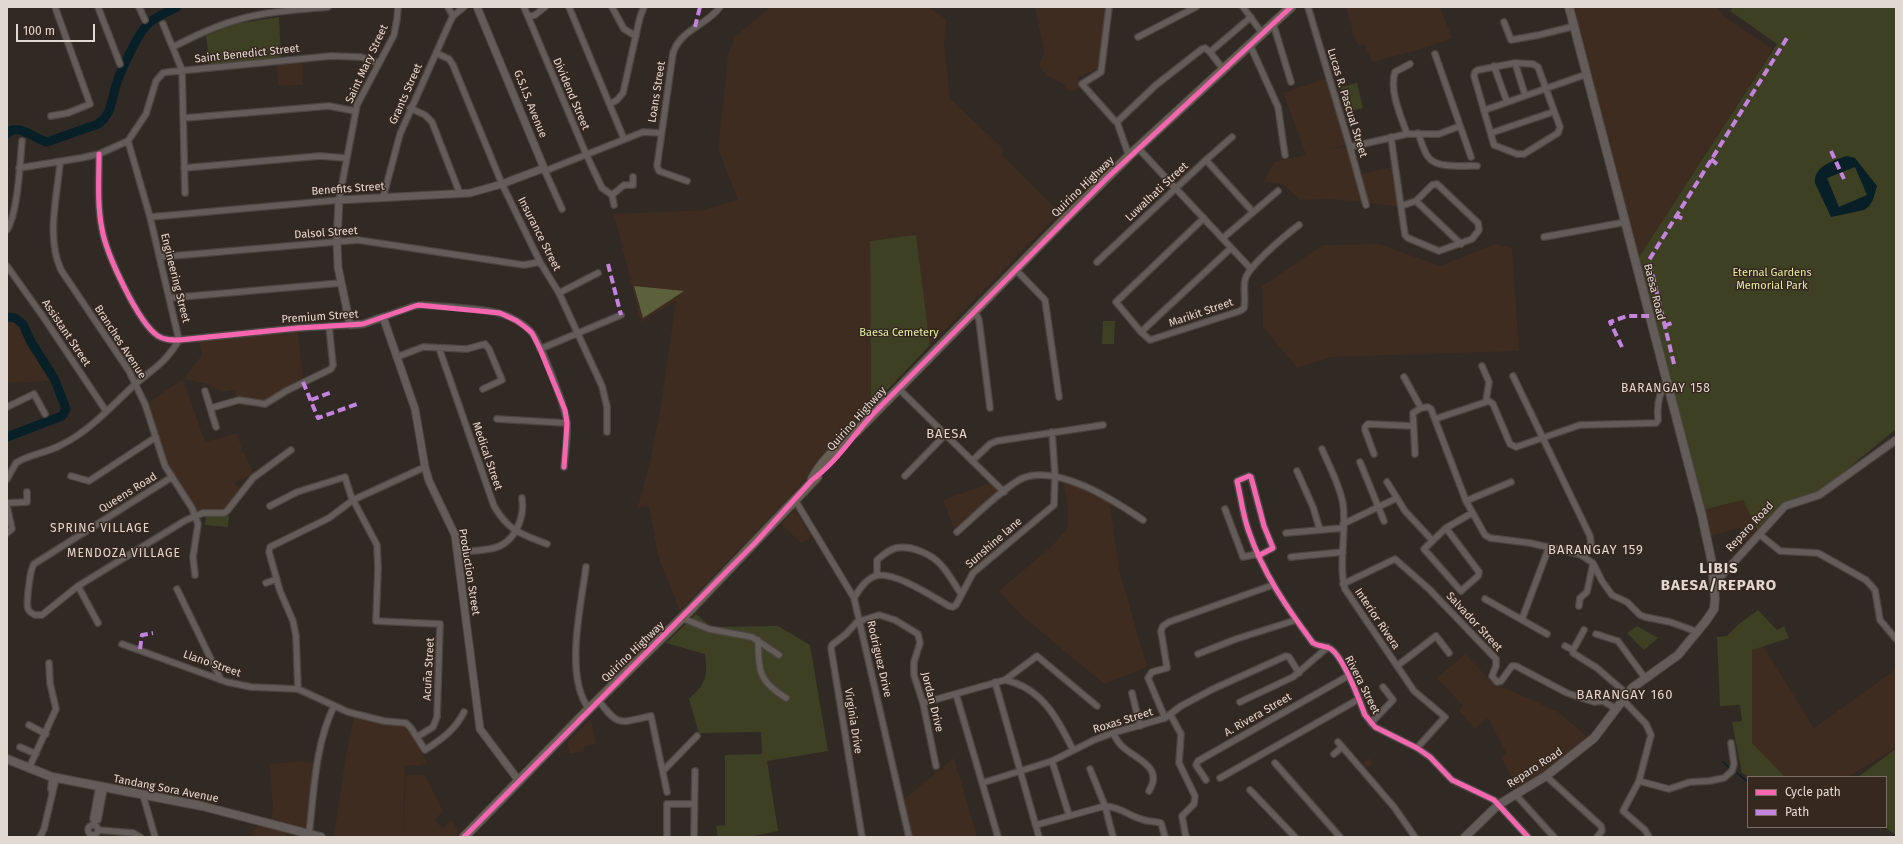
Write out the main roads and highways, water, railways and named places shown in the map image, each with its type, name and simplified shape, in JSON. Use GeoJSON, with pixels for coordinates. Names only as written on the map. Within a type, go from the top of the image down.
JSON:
{"type":"FeatureCollection","features":[{"type":"Feature","properties":{"kind":"main road","name":"Quirino Highway"},"geometry":{"type":"LineString","coordinates":[[464,837],[589,709],[689,611],[795,500],[812,480],[816,471],[844,440],[857,431],[1061,223],[1129,156],[1291,7]]}},
{"type":"Feature","properties":{"kind":"main road","name":"Baesa Road"},"geometry":{"type":"LineString","coordinates":[[1569,7],[1702,516],[1712,562],[1714,584]]}},
{"type":"Feature","properties":{"kind":"main road","name":"Reparo Road"},"geometry":{"type":"LineString","coordinates":[[1466,837],[1498,805],[1546,776],[1594,738],[1638,682],[1678,655],[1698,632],[1714,609],[1714,584]]}},
{"type":"Feature","properties":{"kind":"main road","name":"Tandang Sora Avenue"},"geometry":{"type":"LineString","coordinates":[[7,759],[54,777],[202,806],[321,837]]}},
{"type":"Feature","properties":{"kind":"water"},"geometry":{"type":"Polygon","coordinates":[[[1847,156],[1855,158],[1877,186],[1874,197],[1867,208],[1864,210],[1831,217],[1815,183],[1815,177],[1821,168],[1831,162],[1847,156]],[[1855,167],[1827,178],[1839,207],[1867,195],[1855,167]]]}},
{"type":"Feature","properties":{"kind":"waterway"},"geometry":{"type":"LineString","coordinates":[[7,134],[16,129],[47,142],[98,124],[106,117],[108,113],[120,75],[139,36],[154,19],[177,7]]}},
{"type":"Feature","properties":{"kind":"waterway"},"geometry":{"type":"LineString","coordinates":[[7,317],[15,318],[23,324],[30,340],[55,380],[66,409],[62,416],[7,437]]}},
{"type":"Feature","properties":{"kind":"waterway"},"geometry":{"type":"LineString","coordinates":[[1723,762],[1730,768]]}},
{"type":"Feature","properties":{"kind":"waterway"},"geometry":{"type":"LineString","coordinates":[[1737,773],[1747,781]]}},
{"type":"Feature","properties":{"kind":"district","name":"BARANGAY 158"},"geometry":{"type":"Point","coordinates":[1666,389]}},
{"type":"Feature","properties":{"kind":"district","name":"BAESA"},"geometry":{"type":"Point","coordinates":[947,434]}},
{"type":"Feature","properties":{"kind":"district","name":"SPRING VILLAGE"},"geometry":{"type":"Point","coordinates":[100,529]}},
{"type":"Feature","properties":{"kind":"district","name":"BARANGAY 159"},"geometry":{"type":"Point","coordinates":[1596,550]}},
{"type":"Feature","properties":{"kind":"district","name":"MENDOZA VILLAGE"},"geometry":{"type":"Point","coordinates":[124,554]}},
{"type":"Feature","properties":{"kind":"district","name":"LIBIS BAESA/REPARO"},"geometry":{"type":"Point","coordinates":[1719,578]}},
{"type":"Feature","properties":{"kind":"district","name":"BARANGAY 160"},"geometry":{"type":"Point","coordinates":[1625,695]}},
{"type":"Feature","properties":{"kind":"park label","name":"Eternal Gardens Memorial Park"},"geometry":{"type":"Point","coordinates":[1772,279]}},
{"type":"Feature","properties":{"kind":"park label","name":"Baesa Cemetery"},"geometry":{"type":"Point","coordinates":[899,333]}}]}
